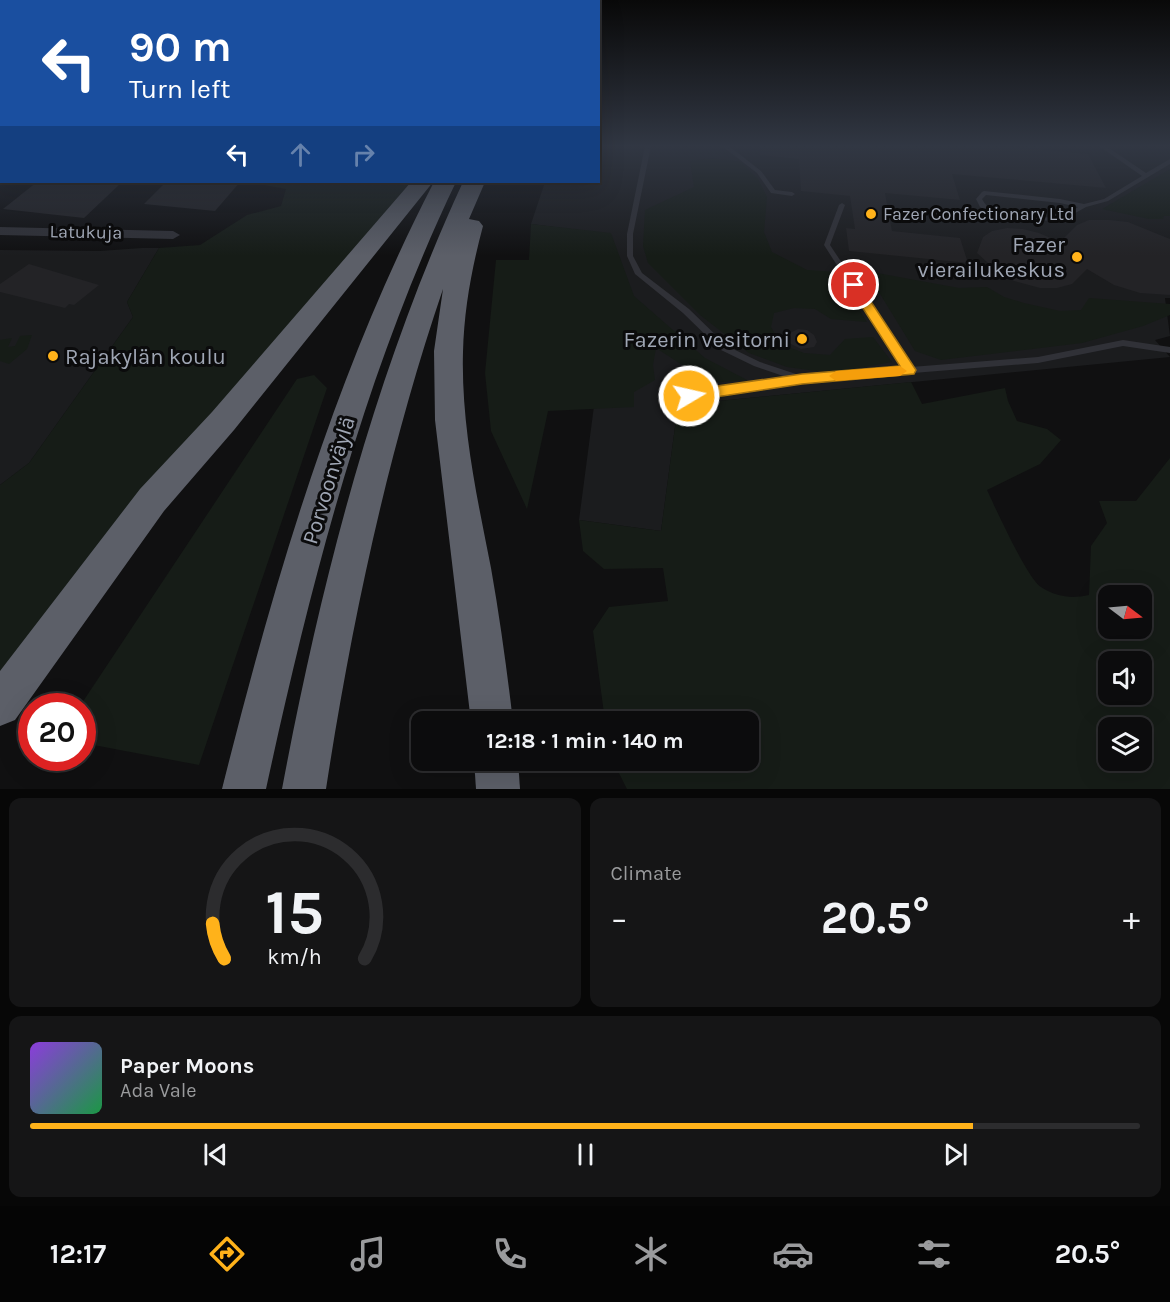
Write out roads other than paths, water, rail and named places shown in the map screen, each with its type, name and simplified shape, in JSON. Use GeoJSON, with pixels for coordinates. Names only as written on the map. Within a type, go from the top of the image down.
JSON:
{"type":"FeatureCollection","features":[{"type":"Feature","properties":{"kind":"highway"},"geometry":{"type":"LineString","coordinates":[[0,705],[152,500],[223,421],[421,183]]}},
{"type":"Feature","properties":{"kind":"highway","name":"Porvoonväylä"},"geometry":{"type":"LineString","coordinates":[[244,789],[288,612],[325,484],[368,356],[388,305],[445,183]]}},
{"type":"Feature","properties":{"kind":"highway","name":"Porvoonväylä"},"geometry":{"type":"LineString","coordinates":[[304,789],[336,626],[391,406],[426,299],[474,183]]}},
{"type":"Feature","properties":{"kind":"highway"},"geometry":{"type":"LineString","coordinates":[[483,183],[457,284],[448,367],[450,422],[458,490],[484,648],[491,711]]}},
{"type":"Feature","properties":{"kind":"highway"},"geometry":{"type":"LineString","coordinates":[[497,771],[498,789]]}},
{"type":"Feature","properties":{"kind":"street","name":"Latukuja"},"geometry":{"type":"LineString","coordinates":[[0,231],[173,235]]}},
{"type":"Feature","properties":{"kind":"lane"},"geometry":{"type":"LineString","coordinates":[[640,183],[630,234],[630,255],[639,274],[686,311],[724,348],[757,364],[802,379]]}},
{"type":"Feature","properties":{"kind":"lane"},"geometry":{"type":"LineString","coordinates":[[767,183],[773,192],[792,194]]}},
{"type":"Feature","properties":{"kind":"lane"},"geometry":{"type":"LineString","coordinates":[[1084,206],[984,193],[979,199],[980,204],[990,212],[1053,219],[1106,200],[1135,183]]}},
{"type":"Feature","properties":{"kind":"lane"},"geometry":{"type":"LineString","coordinates":[[842,205],[827,245],[909,370]]}},
{"type":"Feature","properties":{"kind":"lane"},"geometry":{"type":"LineString","coordinates":[[666,399],[802,379],[1038,360],[1123,343],[1170,350]]}},
{"type":"Feature","properties":{"kind":"place","name":"Fazer Confectionary Ltd"},"geometry":{"type":"Point","coordinates":[871,214]}},
{"type":"Feature","properties":{"kind":"place","name":"Fazer vierailukeskus"},"geometry":{"type":"Point","coordinates":[1077,257]}},
{"type":"Feature","properties":{"kind":"place","name":"Fazerin vesitorni"},"geometry":{"type":"Point","coordinates":[802,339]}},
{"type":"Feature","properties":{"kind":"place","name":"Rajakylän koulu"},"geometry":{"type":"Point","coordinates":[53,356]}}]}
